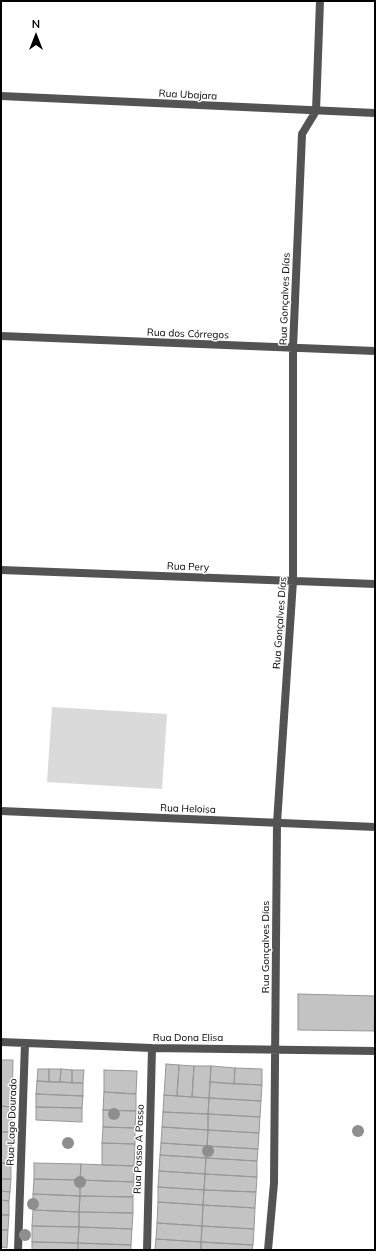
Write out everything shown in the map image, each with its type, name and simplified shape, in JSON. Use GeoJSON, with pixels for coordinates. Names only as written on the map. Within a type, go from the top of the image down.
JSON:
{"type":"FeatureCollection","features":[{"type":"Feature","properties":{"kind":"street","name":"Rua Gonçalves Días"},"geometry":{"type":"LineString","coordinates":[[268,1250],[274,1183],[277,822],[293,581],[293,348],[302,134],[316,111],[320,1]]}},
{"type":"Feature","properties":{"kind":"street","name":"Rua Ubajara"},"geometry":{"type":"LineString","coordinates":[[1,96],[375,113]]}},
{"type":"Feature","properties":{"kind":"street","name":"Rua dos Córregos"},"geometry":{"type":"LineString","coordinates":[[1,336],[375,351]]}},
{"type":"Feature","properties":{"kind":"street","name":"Rua Pery"},"geometry":{"type":"LineString","coordinates":[[1,570],[375,584]]}},
{"type":"Feature","properties":{"kind":"street","name":"Rua Heloisa"},"geometry":{"type":"LineString","coordinates":[[1,811],[375,827]]}},
{"type":"Feature","properties":{"kind":"street","name":"Rua Dona Elisa"},"geometry":{"type":"LineString","coordinates":[[1,1042],[152,1048],[375,1051]]}},
{"type":"Feature","properties":{"kind":"street","name":"Rua Lago Dourado"},"geometry":{"type":"LineString","coordinates":[[18,1250],[25,1043]]}},
{"type":"Feature","properties":{"kind":"street","name":"Rua Passo A Passo"},"geometry":{"type":"LineString","coordinates":[[147,1250],[152,1048]]}},
{"type":"Feature","properties":{"kind":"shaded area"},"geometry":{"type":"Polygon","coordinates":[[[52,707],[167,714],[162,789],[47,782],[52,707]]]}},
{"type":"Feature","properties":{"kind":"building"},"geometry":{"type":"Polygon","coordinates":[[[298,994],[375,996],[374,1031],[298,1030],[298,994]]]}},
{"type":"Feature","properties":{"kind":"building"},"geometry":{"type":"Polygon","coordinates":[[[1,1060],[13,1060],[12,1107],[1,1106],[1,1060]]]}},
{"type":"Feature","properties":{"kind":"building"},"geometry":{"type":"Polygon","coordinates":[[[166,1064],[179,1065],[177,1096],[164,1095],[166,1064]]]}},
{"type":"Feature","properties":{"kind":"building"},"geometry":{"type":"Polygon","coordinates":[[[179,1065],[194,1066],[192,1097],[177,1096],[179,1065]]]}},
{"type":"Feature","properties":{"kind":"building"},"geometry":{"type":"Polygon","coordinates":[[[194,1066],[211,1066],[209,1098],[192,1097],[194,1066]]]}},
{"type":"Feature","properties":{"kind":"building"},"geometry":{"type":"Polygon","coordinates":[[[211,1066],[235,1068],[234,1084],[210,1082],[211,1066]]]}},
{"type":"Feature","properties":{"kind":"building"},"geometry":{"type":"Polygon","coordinates":[[[235,1068],[262,1069],[262,1085],[234,1084],[235,1068]]]}},
{"type":"Feature","properties":{"kind":"building"},"geometry":{"type":"Polygon","coordinates":[[[38,1069],[49,1069],[49,1082],[37,1081],[38,1069]]]}},
{"type":"Feature","properties":{"kind":"building"},"geometry":{"type":"Polygon","coordinates":[[[49,1069],[61,1069],[60,1082],[49,1082],[49,1069]]]}},
{"type":"Feature","properties":{"kind":"building"},"geometry":{"type":"Polygon","coordinates":[[[61,1069],[72,1070],[72,1083],[60,1082],[61,1069]]]}},
{"type":"Feature","properties":{"kind":"building"},"geometry":{"type":"Polygon","coordinates":[[[72,1070],[84,1070],[83,1083],[72,1083],[72,1070]]]}},
{"type":"Feature","properties":{"kind":"building"},"geometry":{"type":"Polygon","coordinates":[[[104,1070],[137,1071],[136,1094],[104,1092],[104,1070]]]}},
{"type":"Feature","properties":{"kind":"building"},"geometry":{"type":"Polygon","coordinates":[[[37,1081],[83,1083],[83,1096],[36,1094],[37,1081]]]}},
{"type":"Feature","properties":{"kind":"building"},"geometry":{"type":"Polygon","coordinates":[[[210,1082],[262,1085],[261,1101],[209,1098],[210,1082]]]}},
{"type":"Feature","properties":{"kind":"building"},"geometry":{"type":"Polygon","coordinates":[[[104,1092],[136,1094],[136,1111],[103,1110],[104,1092]]]}},
{"type":"Feature","properties":{"kind":"building"},"geometry":{"type":"Polygon","coordinates":[[[36,1094],[83,1096],[82,1108],[36,1107],[36,1094]]]}},
{"type":"Feature","properties":{"kind":"building"},"geometry":{"type":"Polygon","coordinates":[[[164,1095],[209,1098],[208,1114],[163,1112],[164,1095]]]}},
{"type":"Feature","properties":{"kind":"building"},"geometry":{"type":"Polygon","coordinates":[[[209,1098],[261,1101],[260,1117],[208,1114],[209,1098]]]}},
{"type":"Feature","properties":{"kind":"building"},"geometry":{"type":"Polygon","coordinates":[[[1,1106],[12,1107],[12,1132],[1,1132],[1,1106]]]}},
{"type":"Feature","properties":{"kind":"building"},"geometry":{"type":"Polygon","coordinates":[[[36,1107],[82,1108],[82,1122],[36,1120],[36,1107]]]}},
{"type":"Feature","properties":{"kind":"building"},"geometry":{"type":"Polygon","coordinates":[[[103,1110],[136,1111],[135,1128],[103,1127],[103,1110]]]}},
{"type":"Feature","properties":{"kind":"building"},"geometry":{"type":"Polygon","coordinates":[[[163,1112],[208,1114],[208,1130],[162,1127],[163,1112]]]}},
{"type":"Feature","properties":{"kind":"building"},"geometry":{"type":"Polygon","coordinates":[[[208,1114],[260,1117],[259,1133],[208,1130],[208,1114]]]}},
{"type":"Feature","properties":{"kind":"building"},"geometry":{"type":"Polygon","coordinates":[[[103,1127],[135,1128],[135,1144],[102,1143],[103,1127]]]}},
{"type":"Feature","properties":{"kind":"building"},"geometry":{"type":"Polygon","coordinates":[[[162,1127],[208,1130],[207,1146],[161,1143],[162,1127]]]}},
{"type":"Feature","properties":{"kind":"building"},"geometry":{"type":"Polygon","coordinates":[[[208,1130],[259,1133],[258,1149],[207,1146],[208,1130]]]}},
{"type":"Feature","properties":{"kind":"building"},"geometry":{"type":"Polygon","coordinates":[[[1,1132],[12,1132],[11,1163],[1,1163],[1,1132]]]}},
{"type":"Feature","properties":{"kind":"building"},"geometry":{"type":"Polygon","coordinates":[[[102,1143],[135,1144],[134,1166],[102,1165],[102,1143]]]}},
{"type":"Feature","properties":{"kind":"building"},"geometry":{"type":"Polygon","coordinates":[[[161,1143],[207,1146],[206,1158],[160,1155],[161,1143]]]}},
{"type":"Feature","properties":{"kind":"building"},"geometry":{"type":"Polygon","coordinates":[[[207,1146],[258,1149],[257,1161],[206,1158],[207,1146]]]}},
{"type":"Feature","properties":{"kind":"building"},"geometry":{"type":"Polygon","coordinates":[[[160,1155],[206,1158],[205,1174],[159,1171],[160,1155]]]}},
{"type":"Feature","properties":{"kind":"building"},"geometry":{"type":"Polygon","coordinates":[[[206,1158],[257,1161],[257,1177],[205,1174],[206,1158]]]}},
{"type":"Feature","properties":{"kind":"building"},"geometry":{"type":"Polygon","coordinates":[[[1,1163],[11,1163],[11,1179],[1,1179],[1,1163]]]}},
{"type":"Feature","properties":{"kind":"building"},"geometry":{"type":"Polygon","coordinates":[[[34,1163],[81,1164],[80,1180],[34,1179],[34,1163]]]}},
{"type":"Feature","properties":{"kind":"building"},"geometry":{"type":"Polygon","coordinates":[[[81,1164],[134,1166],[134,1182],[80,1180],[81,1164]]]}},
{"type":"Feature","properties":{"kind":"building"},"geometry":{"type":"Polygon","coordinates":[[[159,1171],[205,1174],[204,1190],[158,1187],[159,1171]]]}},
{"type":"Feature","properties":{"kind":"building"},"geometry":{"type":"Polygon","coordinates":[[[205,1174],[257,1177],[256,1192],[204,1190],[205,1174]]]}},
{"type":"Feature","properties":{"kind":"building"},"geometry":{"type":"Polygon","coordinates":[[[1,1179],[11,1179],[10,1192],[1,1191],[1,1179]]]}},
{"type":"Feature","properties":{"kind":"building"},"geometry":{"type":"Polygon","coordinates":[[[34,1179],[80,1180],[80,1196],[33,1194],[34,1179]]]}},
{"type":"Feature","properties":{"kind":"building"},"geometry":{"type":"Polygon","coordinates":[[[80,1180],[134,1182],[133,1197],[80,1196],[80,1180]]]}},
{"type":"Feature","properties":{"kind":"building"},"geometry":{"type":"Polygon","coordinates":[[[158,1187],[204,1190],[203,1205],[158,1202],[158,1187]]]}},
{"type":"Feature","properties":{"kind":"building"},"geometry":{"type":"Polygon","coordinates":[[[204,1190],[256,1192],[255,1208],[203,1205],[204,1190]]]}},
{"type":"Feature","properties":{"kind":"building"},"geometry":{"type":"Polygon","coordinates":[[[1,1191],[10,1192],[9,1201],[1,1200],[1,1191]]]}},
{"type":"Feature","properties":{"kind":"building"},"geometry":{"type":"Polygon","coordinates":[[[33,1194],[80,1196],[79,1212],[33,1210],[33,1194]]]}},
{"type":"Feature","properties":{"kind":"building"},"geometry":{"type":"Polygon","coordinates":[[[80,1196],[133,1197],[133,1213],[79,1212],[80,1196]]]}},
{"type":"Feature","properties":{"kind":"building"},"geometry":{"type":"Polygon","coordinates":[[[1,1200],[9,1201],[9,1215],[1,1215],[1,1200]]]}},
{"type":"Feature","properties":{"kind":"building"},"geometry":{"type":"Polygon","coordinates":[[[158,1202],[203,1205],[202,1226],[157,1223],[158,1202]]]}},
{"type":"Feature","properties":{"kind":"building"},"geometry":{"type":"Polygon","coordinates":[[[203,1205],[255,1208],[254,1229],[202,1226],[203,1205]]]}},
{"type":"Feature","properties":{"kind":"building"},"geometry":{"type":"Polygon","coordinates":[[[33,1210],[79,1212],[79,1227],[32,1226],[33,1210]]]}},
{"type":"Feature","properties":{"kind":"building"},"geometry":{"type":"Polygon","coordinates":[[[79,1212],[133,1213],[132,1229],[79,1227],[79,1212]]]}},
{"type":"Feature","properties":{"kind":"building"},"geometry":{"type":"Polygon","coordinates":[[[1,1215],[9,1215],[8,1230],[1,1230],[1,1215]]]}},
{"type":"Feature","properties":{"kind":"building"},"geometry":{"type":"Polygon","coordinates":[[[157,1223],[202,1226],[201,1242],[156,1239],[157,1223]]]}},
{"type":"Feature","properties":{"kind":"building"},"geometry":{"type":"Polygon","coordinates":[[[32,1226],[79,1227],[78,1243],[32,1242],[32,1226]]]}},
{"type":"Feature","properties":{"kind":"building"},"geometry":{"type":"Polygon","coordinates":[[[202,1226],[254,1229],[253,1245],[201,1242],[202,1226]]]}},
{"type":"Feature","properties":{"kind":"building"},"geometry":{"type":"Polygon","coordinates":[[[79,1227],[132,1229],[131,1245],[78,1243],[79,1227]]]}},
{"type":"Feature","properties":{"kind":"building"},"geometry":{"type":"Polygon","coordinates":[[[1,1230],[8,1230],[7,1248],[1,1247],[1,1230]]]}},
{"type":"Feature","properties":{"kind":"building"},"geometry":{"type":"Polygon","coordinates":[[[156,1239],[201,1242],[201,1250],[155,1250],[156,1239]]]}},
{"type":"Feature","properties":{"kind":"building"},"geometry":{"type":"Polygon","coordinates":[[[32,1242],[78,1243],[78,1250],[32,1250],[32,1242]]]}},
{"type":"Feature","properties":{"kind":"building"},"geometry":{"type":"Polygon","coordinates":[[[201,1242],[253,1245],[252,1250],[201,1250],[201,1242]]]}},
{"type":"Feature","properties":{"kind":"building"},"geometry":{"type":"Polygon","coordinates":[[[78,1243],[131,1245],[131,1250],[78,1250],[78,1243]]]}}]}
